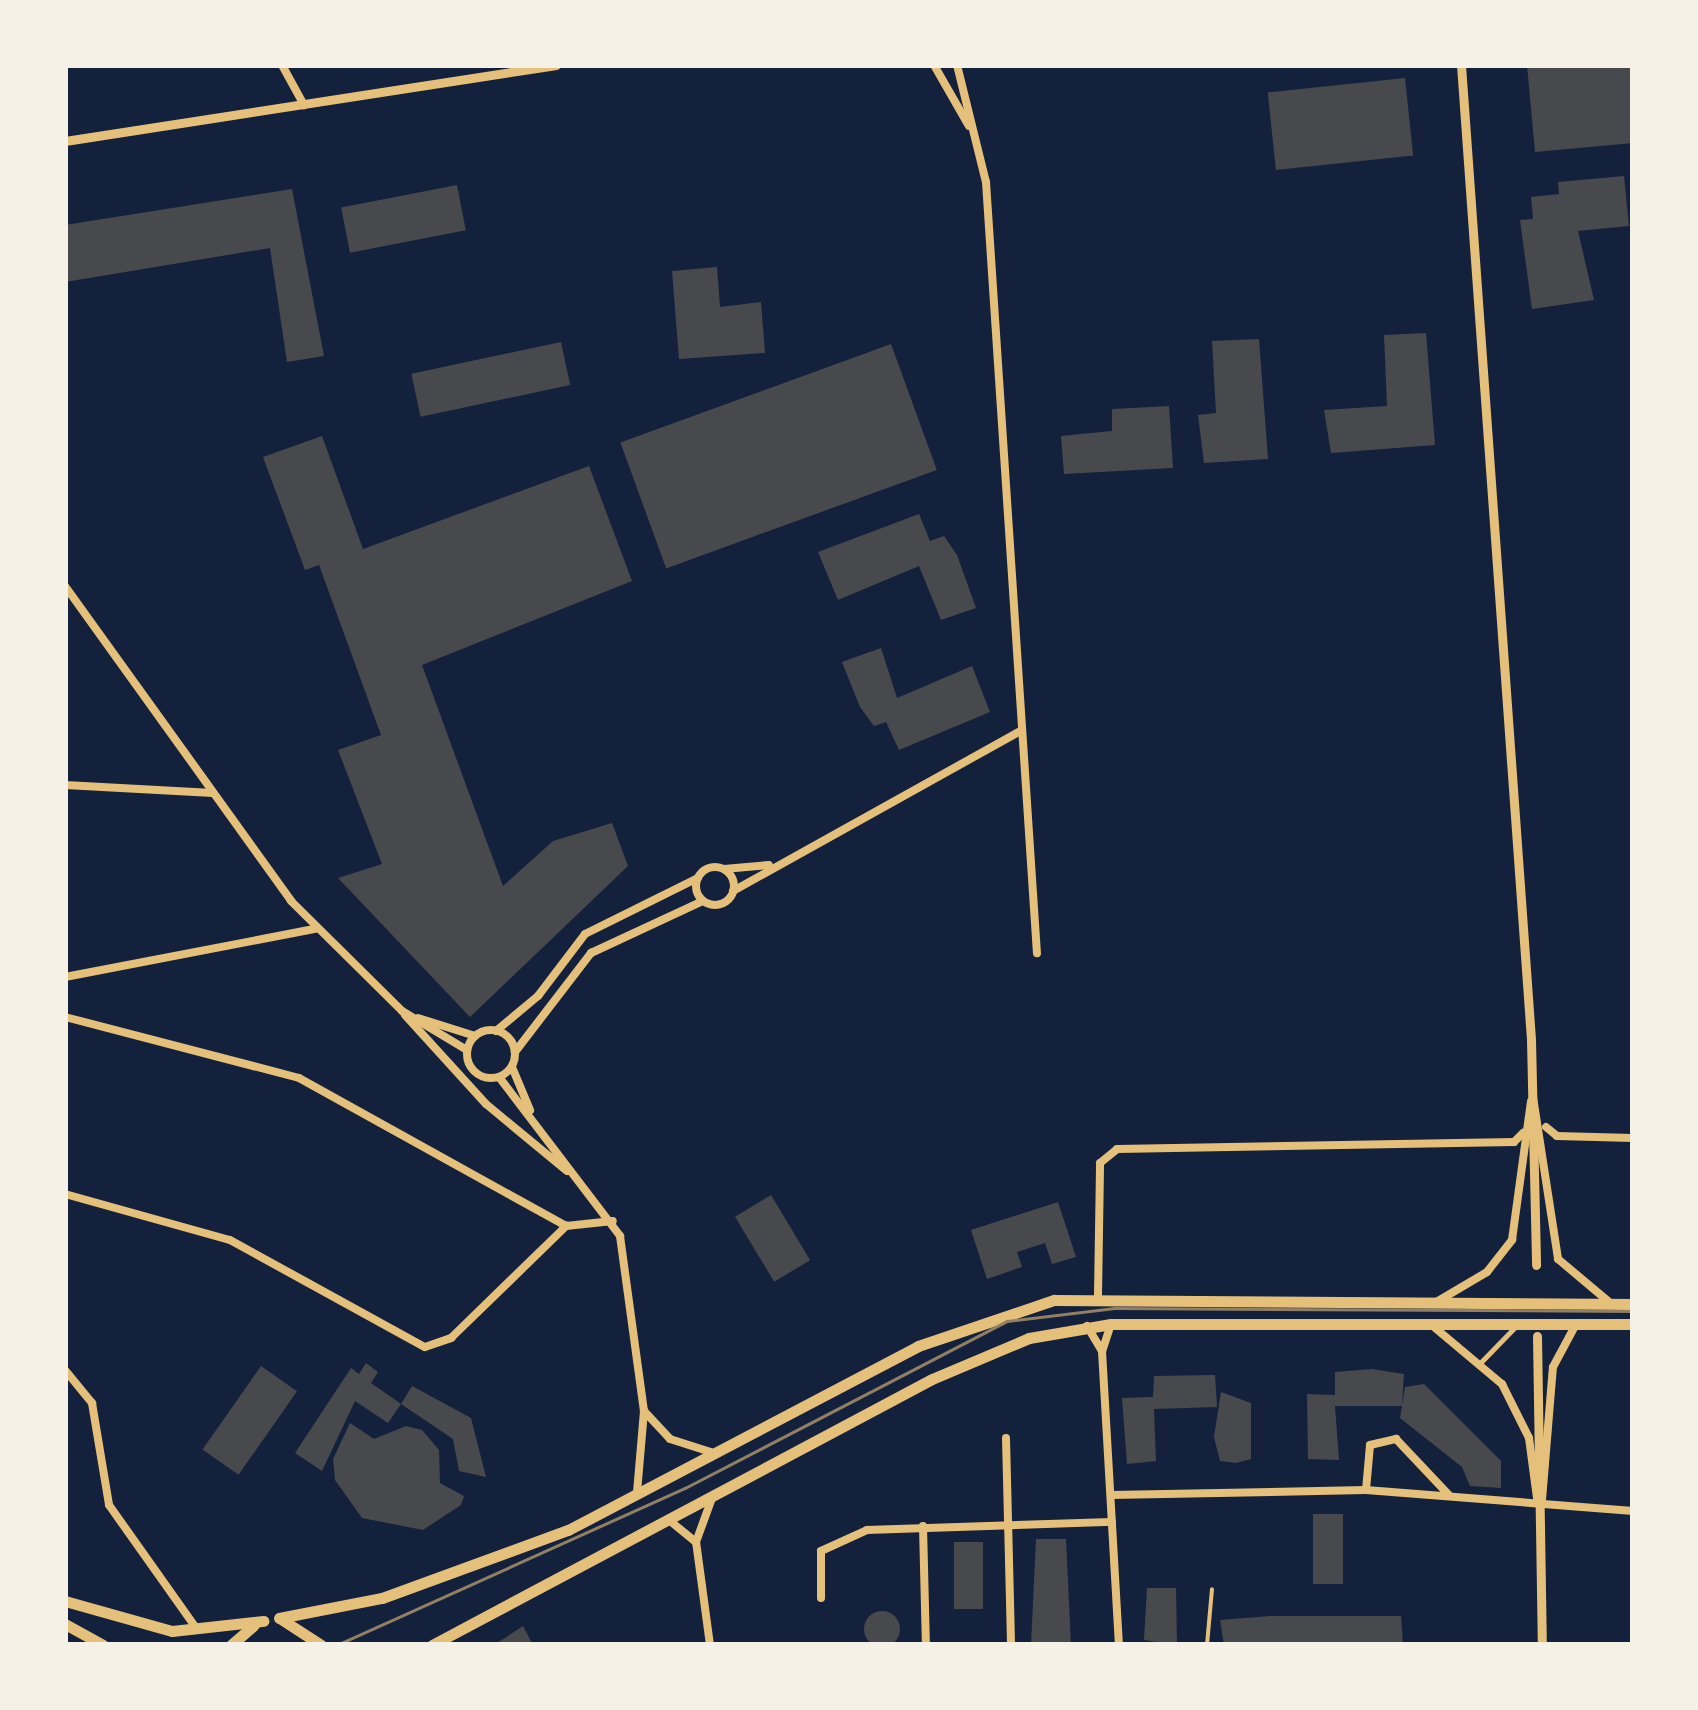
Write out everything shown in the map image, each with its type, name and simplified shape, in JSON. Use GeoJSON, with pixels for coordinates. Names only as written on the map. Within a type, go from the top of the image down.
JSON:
{"type":"FeatureCollection","features":[{"type":"Feature","properties":{"kind":"main road"},"geometry":{"type":"LineString","coordinates":[[65,1601],[130,1624],[198,1631],[407,1590],[632,1500],[971,1322],[1098,1295],[1633,1304]]}},
{"type":"Feature","properties":{"kind":"main road"},"geometry":{"type":"LineString","coordinates":[[432,1645],[968,1362],[1087,1326],[1633,1324]]}},
{"type":"Feature","properties":{"kind":"main road"},"geometry":{"type":"LineString","coordinates":[[279,1618],[320,1645]]}},
{"type":"Feature","properties":{"kind":"main road"},"geometry":{"type":"LineString","coordinates":[[231,1645],[262,1621]]}},
{"type":"Feature","properties":{"kind":"main road"},"geometry":{"type":"LineString","coordinates":[[65,1625],[91,1645]]}},
{"type":"Feature","properties":{"kind":"main road"},"geometry":{"type":"LineString","coordinates":[[65,1625],[103,1645]]}},
{"type":"Feature","properties":{"kind":"street"},"geometry":{"type":"LineString","coordinates":[[282,65],[304,105]]}},
{"type":"Feature","properties":{"kind":"street"},"geometry":{"type":"LineString","coordinates":[[65,142],[556,65]]}},
{"type":"Feature","properties":{"kind":"street"},"geometry":{"type":"LineString","coordinates":[[934,65],[978,144]]}},
{"type":"Feature","properties":{"kind":"street"},"geometry":{"type":"LineString","coordinates":[[957,65],[978,144],[1037,953]]}},
{"type":"Feature","properties":{"kind":"street"},"geometry":{"type":"LineString","coordinates":[[1461,65],[1534,1097],[1536,1266]]}},
{"type":"Feature","properties":{"kind":"street"},"geometry":{"type":"LineString","coordinates":[[65,586],[315,929],[402,1011],[486,1104],[571,1174],[613,1220],[644,1411],[643,1473],[632,1500]]}},
{"type":"Feature","properties":{"kind":"street"},"geometry":{"type":"LineString","coordinates":[[534,1119],[512,1067],[515,1052],[591,953],[704,901],[721,904],[733,890],[773,865],[1022,731]]}},
{"type":"Feature","properties":{"kind":"street"},"geometry":{"type":"LineString","coordinates":[[65,784],[213,793]]}},
{"type":"Feature","properties":{"kind":"street"},"geometry":{"type":"LineString","coordinates":[[402,1011],[475,1036],[496,1031],[538,996],[585,934],[698,878],[724,869],[773,865]]}},
{"type":"Feature","properties":{"kind":"street"},"geometry":{"type":"LineString","coordinates":[[724,869],[733,890]]}},
{"type":"Feature","properties":{"kind":"street"},"geometry":{"type":"LineString","coordinates":[[698,878],[704,901]]}},
{"type":"Feature","properties":{"kind":"street"},"geometry":{"type":"LineString","coordinates":[[65,977],[315,929]]}},
{"type":"Feature","properties":{"kind":"street"},"geometry":{"type":"LineString","coordinates":[[402,1011],[467,1050],[475,1073],[499,1077],[534,1119],[571,1174]]}},
{"type":"Feature","properties":{"kind":"street"},"geometry":{"type":"LineString","coordinates":[[65,1017],[299,1078],[566,1226],[613,1220]]}},
{"type":"Feature","properties":{"kind":"street"},"geometry":{"type":"LineString","coordinates":[[496,1031],[515,1052]]}},
{"type":"Feature","properties":{"kind":"street"},"geometry":{"type":"LineString","coordinates":[[467,1050],[475,1036]]}},
{"type":"Feature","properties":{"kind":"street"},"geometry":{"type":"LineString","coordinates":[[499,1077],[512,1067]]}},
{"type":"Feature","properties":{"kind":"street"},"geometry":{"type":"LineString","coordinates":[[1534,1097],[1544,1123],[1558,1259],[1613,1304]]}},
{"type":"Feature","properties":{"kind":"street"},"geometry":{"type":"LineString","coordinates":[[1437,1302],[1487,1272],[1512,1240],[1524,1203],[1523,1132],[1534,1097]]}},
{"type":"Feature","properties":{"kind":"street"},"geometry":{"type":"LineString","coordinates":[[1544,1123],[1561,1136],[1633,1138]]}},
{"type":"Feature","properties":{"kind":"street"},"geometry":{"type":"LineString","coordinates":[[1098,1295],[1100,1162],[1117,1149],[1514,1142],[1523,1132]]}},
{"type":"Feature","properties":{"kind":"street"},"geometry":{"type":"LineString","coordinates":[[1546,1148],[1561,1136]]}},
{"type":"Feature","properties":{"kind":"street"},"geometry":{"type":"LineString","coordinates":[[65,1194],[230,1240],[425,1348],[451,1338],[566,1226]]}},
{"type":"Feature","properties":{"kind":"street"},"geometry":{"type":"LineString","coordinates":[[1112,1324],[1102,1351],[1118,1645]]}},
{"type":"Feature","properties":{"kind":"street"},"geometry":{"type":"LineString","coordinates":[[1425,1324],[1481,1362],[1529,1438],[1540,1509]]}},
{"type":"Feature","properties":{"kind":"street"},"geometry":{"type":"LineString","coordinates":[[1540,1509],[1552,1367],[1580,1324]]}},
{"type":"Feature","properties":{"kind":"street"},"geometry":{"type":"LineString","coordinates":[[1087,1326],[1102,1351]]}},
{"type":"Feature","properties":{"kind":"street"},"geometry":{"type":"LineString","coordinates":[[1481,1362],[1516,1326]]}},
{"type":"Feature","properties":{"kind":"street"},"geometry":{"type":"LineString","coordinates":[[1537,1336],[1542,1645]]}},
{"type":"Feature","properties":{"kind":"street"},"geometry":{"type":"LineString","coordinates":[[65,1370],[92,1403],[109,1505],[198,1631]]}},
{"type":"Feature","properties":{"kind":"street"},"geometry":{"type":"LineString","coordinates":[[644,1411],[670,1439],[719,1454]]}},
{"type":"Feature","properties":{"kind":"street"},"geometry":{"type":"LineString","coordinates":[[1006,1438],[1011,1645]]}},
{"type":"Feature","properties":{"kind":"street"},"geometry":{"type":"LineString","coordinates":[[1366,1490],[1370,1445],[1396,1439],[1449,1495]]}},
{"type":"Feature","properties":{"kind":"street"},"geometry":{"type":"LineString","coordinates":[[1516,1503],[1534,1488]]}},
{"type":"Feature","properties":{"kind":"street"},"geometry":{"type":"LineString","coordinates":[[1111,1495],[1366,1490],[1449,1495],[1540,1509],[1633,1512]]}},
{"type":"Feature","properties":{"kind":"street"},"geometry":{"type":"LineString","coordinates":[[710,1645],[696,1542],[714,1495]]}},
{"type":"Feature","properties":{"kind":"street"},"geometry":{"type":"LineString","coordinates":[[664,1520],[696,1542]]}},
{"type":"Feature","properties":{"kind":"street"},"geometry":{"type":"LineString","coordinates":[[822,1598],[821,1551],[833,1542],[922,1526],[1112,1522]]}},
{"type":"Feature","properties":{"kind":"street"},"geometry":{"type":"LineString","coordinates":[[922,1526],[926,1645]]}},
{"type":"Feature","properties":{"kind":"lane"},"geometry":{"type":"LineString","coordinates":[[1208,1645],[1212,1589]]}},
{"type":"Feature","properties":{"kind":"building"},"geometry":{"type":"Polygon","coordinates":[[[1527,65],[1633,65],[1633,143],[1535,152],[1527,65]]]}},
{"type":"Feature","properties":{"kind":"building"},"geometry":{"type":"Polygon","coordinates":[[[1405,78],[1413,156],[1276,170],[1268,92],[1405,78]]]}},
{"type":"Feature","properties":{"kind":"building"},"geometry":{"type":"Polygon","coordinates":[[[1624,176],[1629,226],[1578,231],[1594,300],[1532,309],[1520,220],[1533,219],[1531,197],[1559,194],[1558,182],[1624,176]]]}},
{"type":"Feature","properties":{"kind":"building"},"geometry":{"type":"Polygon","coordinates":[[[457,185],[466,230],[350,253],[341,208],[457,185]]]}},
{"type":"Feature","properties":{"kind":"building"},"geometry":{"type":"Polygon","coordinates":[[[292,189],[324,356],[287,362],[270,248],[65,282],[65,225],[292,189]]]}},
{"type":"Feature","properties":{"kind":"building"},"geometry":{"type":"Polygon","coordinates":[[[717,267],[720,307],[761,302],[765,353],[679,359],[672,271],[717,267]]]}},
{"type":"Feature","properties":{"kind":"building"},"geometry":{"type":"Polygon","coordinates":[[[1426,333],[1435,445],[1331,453],[1324,410],[1387,406],[1384,335],[1426,333]]]}},
{"type":"Feature","properties":{"kind":"building"},"geometry":{"type":"Polygon","coordinates":[[[1259,339],[1268,459],[1204,463],[1198,415],[1216,413],[1212,341],[1259,339]]]}},
{"type":"Feature","properties":{"kind":"building"},"geometry":{"type":"Polygon","coordinates":[[[561,342],[570,385],[420,417],[411,374],[561,342]]]}},
{"type":"Feature","properties":{"kind":"building"},"geometry":{"type":"Polygon","coordinates":[[[891,344],[937,470],[666,568],[620,443],[891,344]]]}},
{"type":"Feature","properties":{"kind":"building"},"geometry":{"type":"Polygon","coordinates":[[[1169,406],[1173,468],[1064,474],[1061,436],[1112,431],[1112,409],[1169,406]]]}},
{"type":"Feature","properties":{"kind":"building"},"geometry":{"type":"Polygon","coordinates":[[[322,436],[363,549],[589,466],[632,581],[422,665],[503,886],[553,841],[612,823],[628,866],[470,1017],[338,878],[382,864],[338,750],[381,735],[319,565],[305,570],[263,457],[322,436]]]}},
{"type":"Feature","properties":{"kind":"building"},"geometry":{"type":"Polygon","coordinates":[[[919,514],[930,541],[944,536],[957,555],[976,608],[941,620],[919,566],[838,600],[818,552],[919,514]]]}},
{"type":"Feature","properties":{"kind":"building"},"geometry":{"type":"Polygon","coordinates":[[[881,648],[897,698],[972,666],[990,712],[899,750],[886,722],[874,726],[860,707],[842,662],[881,648]]]}},
{"type":"Feature","properties":{"kind":"building"},"geometry":{"type":"Polygon","coordinates":[[[771,1195],[810,1260],[774,1282],[735,1217],[771,1195]]]}},
{"type":"Feature","properties":{"kind":"building"},"geometry":{"type":"Polygon","coordinates":[[[1058,1202],[1076,1257],[1052,1264],[1045,1243],[1017,1252],[1022,1267],[987,1279],[971,1230],[1058,1202]]]}},
{"type":"Feature","properties":{"kind":"building"},"geometry":{"type":"Polygon","coordinates":[[[366,1363],[378,1372],[371,1383],[401,1404],[388,1423],[355,1401],[322,1471],[295,1453],[351,1368],[359,1374],[366,1363]]]}},
{"type":"Feature","properties":{"kind":"building"},"geometry":{"type":"Polygon","coordinates":[[[261,1366],[297,1391],[239,1475],[202,1450],[261,1366]]]}},
{"type":"Feature","properties":{"kind":"building"},"geometry":{"type":"Polygon","coordinates":[[[1372,1369],[1404,1374],[1402,1406],[1335,1406],[1339,1460],[1308,1459],[1307,1394],[1335,1395],[1335,1372],[1372,1369]]]}},
{"type":"Feature","properties":{"kind":"building"},"geometry":{"type":"Polygon","coordinates":[[[1215,1375],[1217,1407],[1154,1409],[1156,1461],[1127,1464],[1122,1398],[1153,1397],[1154,1376],[1215,1375]]]}},
{"type":"Feature","properties":{"kind":"building"},"geometry":{"type":"Polygon","coordinates":[[[1424,1384],[1501,1461],[1501,1488],[1470,1486],[1462,1467],[1400,1418],[1405,1387],[1424,1384]]]}},
{"type":"Feature","properties":{"kind":"building"},"geometry":{"type":"Polygon","coordinates":[[[412,1386],[471,1418],[486,1477],[459,1471],[453,1439],[401,1404],[412,1386]]]}},
{"type":"Feature","properties":{"kind":"building"},"geometry":{"type":"Polygon","coordinates":[[[1221,1392],[1251,1403],[1251,1459],[1236,1463],[1220,1461],[1214,1437],[1221,1392]]]}},
{"type":"Feature","properties":{"kind":"building"},"geometry":{"type":"Polygon","coordinates":[[[350,1423],[374,1439],[406,1426],[422,1430],[439,1450],[440,1483],[464,1496],[461,1505],[423,1530],[362,1518],[335,1480],[333,1459],[350,1423]]]}},
{"type":"Feature","properties":{"kind":"building"},"geometry":{"type":"Polygon","coordinates":[[[1313,1514],[1343,1514],[1343,1584],[1313,1584],[1313,1514]]]}},
{"type":"Feature","properties":{"kind":"building"},"geometry":{"type":"Polygon","coordinates":[[[1036,1539],[1066,1539],[1071,1645],[1031,1645],[1036,1539]]]}},
{"type":"Feature","properties":{"kind":"building"},"geometry":{"type":"Polygon","coordinates":[[[954,1542],[983,1542],[983,1609],[954,1609],[954,1542]]]}},
{"type":"Feature","properties":{"kind":"building"},"geometry":{"type":"Polygon","coordinates":[[[1147,1588],[1176,1588],[1177,1645],[1144,1640],[1147,1588]]]}},
{"type":"Feature","properties":{"kind":"building"},"geometry":{"type":"Polygon","coordinates":[[[882,1611],[895,1616],[900,1629],[895,1642],[882,1647],[869,1642],[864,1629],[869,1616],[882,1611]]]}},
{"type":"Feature","properties":{"kind":"building"},"geometry":{"type":"Polygon","coordinates":[[[1401,1616],[1403,1645],[1224,1645],[1220,1620],[1401,1616]]]}},
{"type":"Feature","properties":{"kind":"building"},"geometry":{"type":"Polygon","coordinates":[[[523,1626],[533,1645],[494,1645],[523,1626]]]}},
{"type":"Feature","properties":{"kind":"tram line"},"geometry":{"type":"LineString","coordinates":[[337,1645],[685,1488],[1007,1321],[1114,1308],[1633,1311]]}}]}
